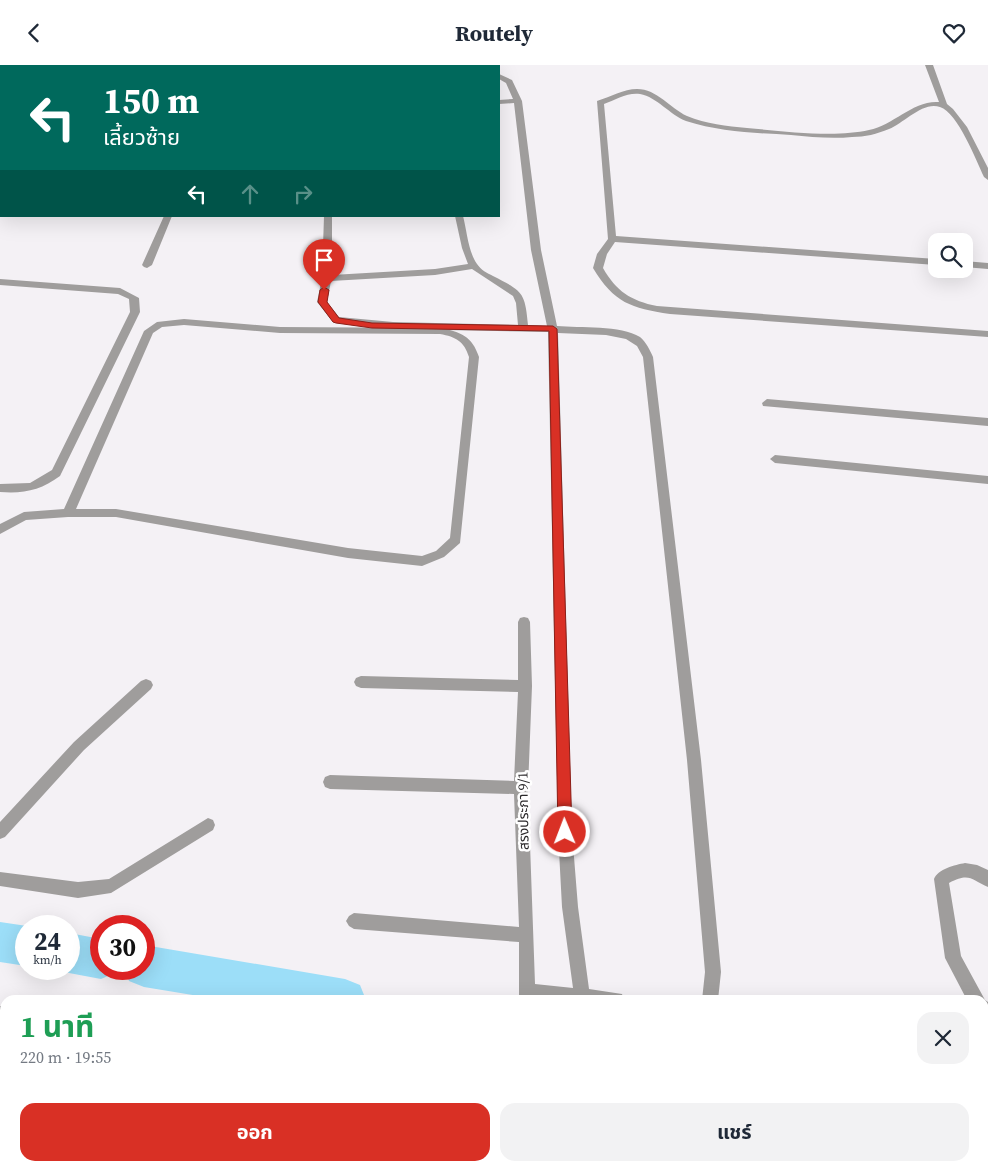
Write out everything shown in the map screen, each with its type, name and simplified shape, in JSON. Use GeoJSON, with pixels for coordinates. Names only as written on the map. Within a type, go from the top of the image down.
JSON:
{"type":"FeatureCollection","features":[{"type":"Feature","properties":{"kind":"street"},"geometry":{"type":"LineString","coordinates":[[929,65],[944,105],[954,113],[988,177]]}},
{"type":"Feature","properties":{"kind":"street"},"geometry":{"type":"LineString","coordinates":[[500,76],[509,81],[518,101],[536,250],[553,329],[565,832],[570,907],[582,995]]}},
{"type":"Feature","properties":{"kind":"street"},"geometry":{"type":"LineString","coordinates":[[944,105],[931,104],[920,107],[888,127],[869,133],[847,136],[722,127],[687,119],[643,92],[632,92],[600,103],[612,239],[602,254],[598,268],[608,286],[624,299],[647,307],[670,311],[988,334]]}},
{"type":"Feature","properties":{"kind":"street"},"geometry":{"type":"LineString","coordinates":[[500,103],[518,101]]}},
{"type":"Feature","properties":{"kind":"street"},"geometry":{"type":"LineString","coordinates":[[147,265],[168,217]]}},
{"type":"Feature","properties":{"kind":"street"},"geometry":{"type":"LineString","coordinates":[[328,217],[327,278],[322,302],[336,320],[372,325],[553,329],[629,336],[643,344],[648,357],[694,760],[713,972],[711,995]]}},
{"type":"Feature","properties":{"kind":"street"},"geometry":{"type":"LineString","coordinates":[[459,217],[474,266],[484,275],[512,291],[519,299],[523,327]]}},
{"type":"Feature","properties":{"kind":"street"},"geometry":{"type":"LineString","coordinates":[[612,239],[662,241],[928,261]]}},
{"type":"Feature","properties":{"kind":"street"},"geometry":{"type":"LineString","coordinates":[[973,265],[988,266]]}},
{"type":"Feature","properties":{"kind":"street"},"geometry":{"type":"LineString","coordinates":[[327,278],[435,273],[474,266]]}},
{"type":"Feature","properties":{"kind":"street"},"geometry":{"type":"LineString","coordinates":[[0,282],[120,291],[134,299],[135,312],[56,473],[40,486],[17,490],[0,488]]}},
{"type":"Feature","properties":{"kind":"street"},"geometry":{"type":"LineString","coordinates":[[0,529],[24,516],[68,513],[116,513],[348,553],[422,561],[440,554],[456,540],[474,357],[470,343],[459,335],[440,331],[280,330],[184,322],[160,324],[149,331],[68,513]]}},
{"type":"Feature","properties":{"kind":"street"},"geometry":{"type":"LineString","coordinates":[[767,403],[988,422]]}},
{"type":"Feature","properties":{"kind":"street"},"geometry":{"type":"LineString","coordinates":[[775,459],[988,480]]}},
{"type":"Feature","properties":{"kind":"street","name":"สรงประภา 9/1"},"geometry":{"type":"LineString","coordinates":[[524,622],[525,687],[521,789],[527,935],[527,995]]}},
{"type":"Feature","properties":{"kind":"street"},"geometry":{"type":"LineString","coordinates":[[361,682],[525,687]]}},
{"type":"Feature","properties":{"kind":"street"},"geometry":{"type":"LineString","coordinates":[[0,832],[79,746],[146,685]]}},
{"type":"Feature","properties":{"kind":"street"},"geometry":{"type":"LineString","coordinates":[[330,783],[521,789]]}},
{"type":"Feature","properties":{"kind":"street"},"geometry":{"type":"LineString","coordinates":[[0,879],[78,890],[111,886],[208,825]]}},
{"type":"Feature","properties":{"kind":"street"},"geometry":{"type":"LineString","coordinates":[[973,995],[953,958],[941,879],[955,871],[971,870],[982,874],[988,880]]}},
{"type":"Feature","properties":{"kind":"street"},"geometry":{"type":"LineString","coordinates":[[354,921],[527,935]]}},
{"type":"Feature","properties":{"kind":"waterway"},"geometry":{"type":"LineString","coordinates":[[0,942],[15,944]]}},
{"type":"Feature","properties":{"kind":"waterway"},"geometry":{"type":"LineString","coordinates":[[80,955],[90,957]]}},
{"type":"Feature","properties":{"kind":"waterway"},"geometry":{"type":"LineString","coordinates":[[155,968],[315,995]]}},
{"type":"Feature","properties":{"kind":"route"},"geometry":{"type":"LineString","coordinates":[[324,290],[322,302],[336,320],[372,325],[553,329],[565,832]]}}]}
